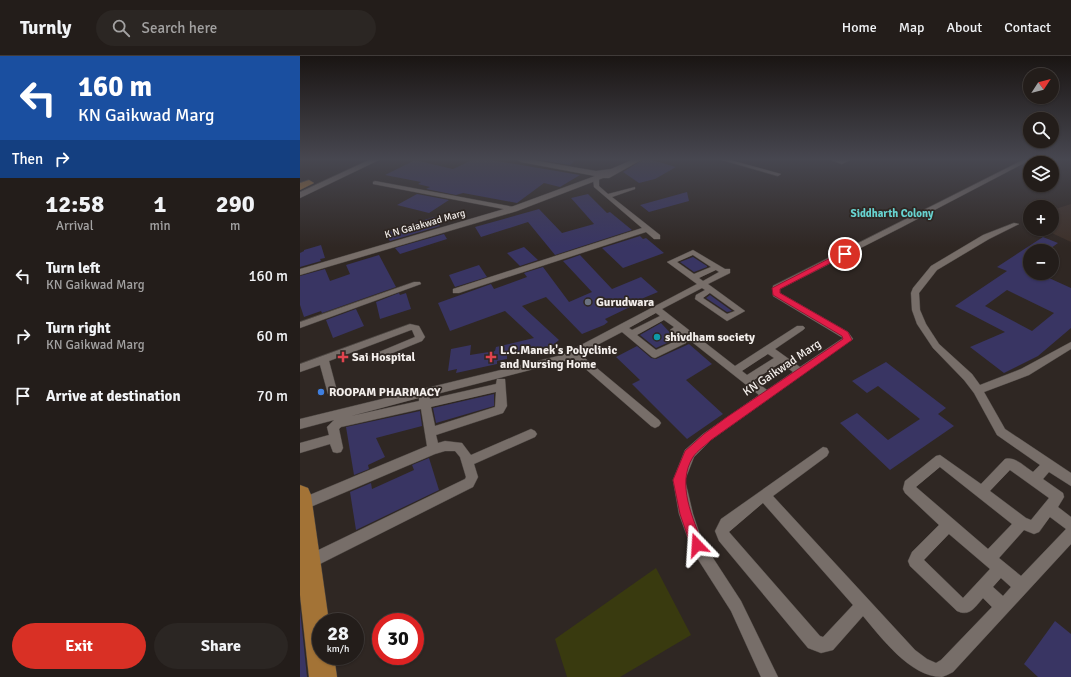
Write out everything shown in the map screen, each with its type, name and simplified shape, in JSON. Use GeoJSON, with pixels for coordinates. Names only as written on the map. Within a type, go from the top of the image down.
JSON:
{"type":"FeatureCollection","features":[{"type":"Feature","properties":{"kind":"highway"},"geometry":{"type":"LineString","coordinates":[[301,500],[323,677]]}},
{"type":"Feature","properties":{"kind":"main road"},"geometry":{"type":"LineString","coordinates":[[300,195],[313,189]]}},
{"type":"Feature","properties":{"kind":"street"},"geometry":{"type":"LineString","coordinates":[[407,189],[514,209]]}},
{"type":"Feature","properties":{"kind":"street","name":"K N Gaiakwad Marg"},"geometry":{"type":"LineString","coordinates":[[300,272],[514,209],[562,189]]}},
{"type":"Feature","properties":{"kind":"street"},"geometry":{"type":"LineString","coordinates":[[599,189],[657,237]]}},
{"type":"Feature","properties":{"kind":"street"},"geometry":{"type":"LineString","coordinates":[[607,196],[630,189]]}},
{"type":"Feature","properties":{"kind":"street","name":"KN Gaikwad Marg"},"geometry":{"type":"LineString","coordinates":[[770,677],[736,606],[697,545],[686,514],[679,480],[688,454],[707,437],[799,372],[848,340],[845,334],[776,294],[776,288],[971,189]]}},
{"type":"Feature","properties":{"kind":"street"},"geometry":{"type":"LineString","coordinates":[[1016,224],[986,237],[934,268],[917,288],[915,293],[916,310],[922,324],[936,346],[968,377],[978,390],[1001,432],[1071,480]]}},
{"type":"Feature","properties":{"kind":"street"},"geometry":{"type":"LineString","coordinates":[[456,291],[647,229]]}},
{"type":"Feature","properties":{"kind":"street"},"geometry":{"type":"LineString","coordinates":[[300,448],[336,443],[333,427],[338,423],[501,374],[565,358],[654,310],[697,281],[723,270],[693,252],[671,262],[697,281],[710,290]]}},
{"type":"Feature","properties":{"kind":"street"},"geometry":{"type":"LineString","coordinates":[[300,325],[417,284]]}},
{"type":"Feature","properties":{"kind":"street"},"geometry":{"type":"LineString","coordinates":[[622,327],[655,355],[683,341],[682,337],[660,319],[654,310]]}},
{"type":"Feature","properties":{"kind":"street"},"geometry":{"type":"LineString","coordinates":[[654,310],[766,395]]}},
{"type":"Feature","properties":{"kind":"street"},"geometry":{"type":"LineString","coordinates":[[630,334],[660,319]]}},
{"type":"Feature","properties":{"kind":"street"},"geometry":{"type":"LineString","coordinates":[[300,368],[410,327],[416,328],[420,337],[419,339],[370,358]]}},
{"type":"Feature","properties":{"kind":"street"},"geometry":{"type":"LineString","coordinates":[[736,371],[800,328]]}},
{"type":"Feature","properties":{"kind":"street"},"geometry":{"type":"LineString","coordinates":[[978,390],[1026,372],[1071,345]]}},
{"type":"Feature","properties":{"kind":"street"},"geometry":{"type":"LineString","coordinates":[[769,349],[799,372]]}},
{"type":"Feature","properties":{"kind":"street"},"geometry":{"type":"LineString","coordinates":[[573,353],[655,423]]}},
{"type":"Feature","properties":{"kind":"street"},"geometry":{"type":"LineString","coordinates":[[747,380],[781,358]]}},
{"type":"Feature","properties":{"kind":"street"},"geometry":{"type":"LineString","coordinates":[[323,359],[332,391]]}},
{"type":"Feature","properties":{"kind":"street"},"geometry":{"type":"LineString","coordinates":[[430,432],[499,410],[502,406],[501,374]]}},
{"type":"Feature","properties":{"kind":"street"},"geometry":{"type":"LineString","coordinates":[[300,424],[424,398],[501,387]]}},
{"type":"Feature","properties":{"kind":"street"},"geometry":{"type":"LineString","coordinates":[[424,398],[433,449]]}},
{"type":"Feature","properties":{"kind":"street"},"geometry":{"type":"LineString","coordinates":[[467,462],[531,434]]}},
{"type":"Feature","properties":{"kind":"street"},"geometry":{"type":"LineString","coordinates":[[301,500],[433,449],[445,446],[458,446],[467,462],[472,477],[469,482],[309,562]]}},
{"type":"Feature","properties":{"kind":"street"},"geometry":{"type":"LineString","coordinates":[[823,452],[726,524],[722,531],[724,536],[814,642],[821,645],[827,644],[863,605]]}},
{"type":"Feature","properties":{"kind":"street"},"geometry":{"type":"LineString","coordinates":[[982,491],[1009,463],[1035,479],[1058,497],[1034,527],[1022,523],[940,460],[909,485],[911,493],[1022,586]]}},
{"type":"Feature","properties":{"kind":"street"},"geometry":{"type":"LineString","coordinates":[[1035,479],[1048,464]]}},
{"type":"Feature","properties":{"kind":"street"},"geometry":{"type":"LineString","coordinates":[[764,495],[909,656],[922,666],[937,671],[947,666],[1071,534]]}},
{"type":"Feature","properties":{"kind":"street"},"geometry":{"type":"LineString","coordinates":[[1049,509],[1071,525]]}},
{"type":"Feature","properties":{"kind":"street"},"geometry":{"type":"LineString","coordinates":[[949,525],[917,557],[915,561],[962,606],[966,606],[983,588],[995,563],[1022,523]]}},
{"type":"Feature","properties":{"kind":"street"},"geometry":{"type":"LineString","coordinates":[[983,588],[1003,606]]}},
{"type":"Feature","properties":{"kind":"shaded area"},"geometry":{"type":"Polygon","coordinates":[[[1071,204],[1071,242],[1058,236],[1059,208],[1071,204]]]}},
{"type":"Feature","properties":{"kind":"shaded area"},"geometry":{"type":"Polygon","coordinates":[[[656,568],[691,635],[620,677],[567,677],[555,639],[656,568]]]}},
{"type":"Feature","properties":{"kind":"building"},"geometry":{"type":"Polygon","coordinates":[[[426,189],[536,189],[517,203],[463,193],[456,195],[426,189]]]}},
{"type":"Feature","properties":{"kind":"building"},"geometry":{"type":"Polygon","coordinates":[[[687,192],[689,201],[649,212],[640,205],[687,192]]]}},
{"type":"Feature","properties":{"kind":"building"},"geometry":{"type":"Polygon","coordinates":[[[417,194],[449,200],[429,213],[397,205],[417,194]]]}},
{"type":"Feature","properties":{"kind":"building"},"geometry":{"type":"Polygon","coordinates":[[[588,194],[607,213],[610,212],[632,230],[555,255],[528,222],[481,237],[475,227],[539,209],[562,233],[594,224],[571,198],[588,194]]]}},
{"type":"Feature","properties":{"kind":"building"},"geometry":{"type":"Polygon","coordinates":[[[434,217],[440,226],[390,241],[383,233],[434,217]]]}},
{"type":"Feature","properties":{"kind":"building"},"geometry":{"type":"Polygon","coordinates":[[[444,234],[447,239],[400,254],[395,248],[444,234]]]}},
{"type":"Feature","properties":{"kind":"building"},"geometry":{"type":"Polygon","coordinates":[[[640,236],[643,239],[646,238],[664,253],[623,268],[602,248],[640,236]]]}},
{"type":"Feature","properties":{"kind":"building"},"geometry":{"type":"Polygon","coordinates":[[[1043,237],[1058,243],[1057,244],[1032,244],[1043,237]]]}},
{"type":"Feature","properties":{"kind":"building"},"geometry":{"type":"Polygon","coordinates":[[[321,245],[325,258],[320,259],[321,261],[300,267],[300,253],[304,250],[321,245]]]}},
{"type":"Feature","properties":{"kind":"building"},"geometry":{"type":"Polygon","coordinates":[[[524,247],[538,260],[520,266],[507,253],[524,247]]]}},
{"type":"Feature","properties":{"kind":"building"},"geometry":{"type":"Polygon","coordinates":[[[1023,250],[1023,280],[1053,280],[1071,288],[1071,328],[1038,356],[1004,373],[970,347],[1005,332],[955,306],[1007,271],[997,267],[1023,250]],[[1007,290],[985,306],[1032,331],[1054,313],[1007,290]]]}},
{"type":"Feature","properties":{"kind":"building"},"geometry":{"type":"Polygon","coordinates":[[[379,255],[396,287],[322,313],[321,311],[304,317],[300,305],[300,276],[325,269],[330,281],[350,274],[346,265],[379,255]]]}},
{"type":"Feature","properties":{"kind":"building"},"geometry":{"type":"Polygon","coordinates":[[[580,255],[612,289],[641,277],[658,292],[629,304],[632,306],[605,319],[608,322],[604,325],[582,334],[546,297],[522,306],[559,340],[553,345],[541,349],[507,355],[507,359],[497,361],[497,364],[456,373],[457,369],[448,371],[451,349],[471,345],[470,355],[495,351],[496,347],[534,338],[505,311],[450,331],[438,303],[491,284],[494,289],[527,277],[524,273],[543,267],[569,302],[592,292],[563,261],[580,255]]]}},
{"type":"Feature","properties":{"kind":"building"},"geometry":{"type":"Polygon","coordinates":[[[693,257],[707,267],[694,272],[680,262],[693,257]]]}},
{"type":"Feature","properties":{"kind":"building"},"geometry":{"type":"Polygon","coordinates":[[[479,265],[487,277],[455,287],[449,275],[479,265]]]}},
{"type":"Feature","properties":{"kind":"building"},"geometry":{"type":"Polygon","coordinates":[[[399,293],[400,295],[406,293],[411,309],[380,319],[376,302],[399,293]]]}},
{"type":"Feature","properties":{"kind":"building"},"geometry":{"type":"Polygon","coordinates":[[[710,295],[732,311],[727,312],[706,298],[710,295]]]}},
{"type":"Feature","properties":{"kind":"building"},"geometry":{"type":"Polygon","coordinates":[[[356,309],[364,326],[333,338],[326,320],[356,309]]]}},
{"type":"Feature","properties":{"kind":"building","name":"shivdham society"},"geometry":{"type":"Polygon","coordinates":[[[661,323],[676,339],[656,348],[640,335],[661,323]]]}},
{"type":"Feature","properties":{"kind":"building"},"geometry":{"type":"Polygon","coordinates":[[[689,344],[712,364],[686,380],[723,414],[687,439],[632,384],[640,380],[616,357],[637,346],[651,358],[656,359],[689,344]]]}},
{"type":"Feature","properties":{"kind":"building"},"geometry":{"type":"Polygon","coordinates":[[[886,362],[946,408],[938,414],[954,426],[890,470],[840,423],[857,413],[888,440],[920,419],[878,386],[867,393],[852,381],[886,362]]]}},
{"type":"Feature","properties":{"kind":"building"},"geometry":{"type":"Polygon","coordinates":[[[494,394],[494,406],[436,423],[433,408],[494,394]]]}},
{"type":"Feature","properties":{"kind":"building"},"geometry":{"type":"Polygon","coordinates":[[[420,411],[422,426],[376,438],[385,457],[368,465],[369,469],[354,475],[346,427],[420,411]]]}},
{"type":"Feature","properties":{"kind":"building"},"geometry":{"type":"Polygon","coordinates":[[[429,458],[439,490],[356,530],[350,492],[371,483],[372,489],[414,470],[412,465],[429,458]]]}},
{"type":"Feature","properties":{"kind":"building"},"geometry":{"type":"Polygon","coordinates":[[[300,609],[307,677],[300,677],[300,609]]]}},
{"type":"Feature","properties":{"kind":"building"},"geometry":{"type":"Polygon","coordinates":[[[1055,621],[1071,634],[1071,677],[1038,677],[1024,664],[1055,621]]]}},
{"type":"Feature","properties":{"kind":"place","name":"Gurudwara"},"geometry":{"type":"Point","coordinates":[588,302]}},
{"type":"Feature","properties":{"kind":"place","name":"shivdham society"},"geometry":{"type":"Point","coordinates":[657,337]}},
{"type":"Feature","properties":{"kind":"place","name":"Sai Hospital"},"geometry":{"type":"Point","coordinates":[343,357]}},
{"type":"Feature","properties":{"kind":"place","name":"L.C.Manek's Polyclinic and Nursing Home"},"geometry":{"type":"Point","coordinates":[491,357]}},
{"type":"Feature","properties":{"kind":"place","name":"ROOPAM PHARMACY"},"geometry":{"type":"Point","coordinates":[321,392]}},
{"type":"Feature","properties":{"kind":"district","name":"Siddharth Colony"},"geometry":{"type":"Point","coordinates":[892,213]}},
{"type":"Feature","properties":{"kind":"route"},"geometry":{"type":"LineString","coordinates":[[697,545],[686,514],[679,480],[688,454],[707,437],[848,340],[845,334],[776,294],[776,288],[845,254]]}}]}
